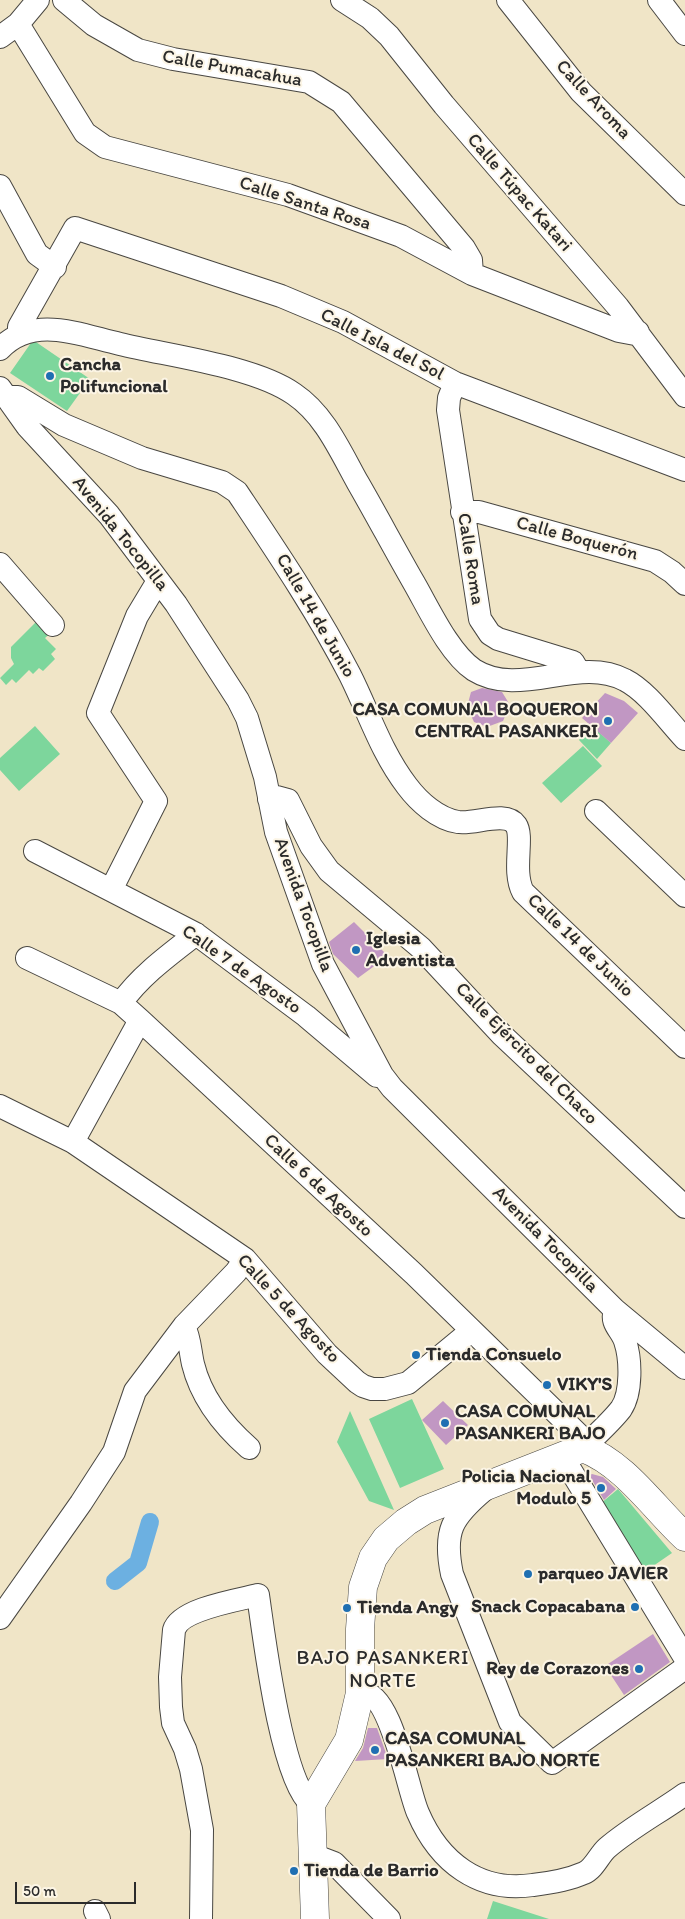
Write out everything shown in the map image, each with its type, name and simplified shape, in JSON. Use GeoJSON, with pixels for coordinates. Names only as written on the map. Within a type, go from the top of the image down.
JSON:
{"type":"FeatureCollection","features":[{"type":"Feature","properties":{"kind":"main road"},"geometry":{"type":"LineString","coordinates":[[315,1919],[311,1804],[350,1740],[360,1692],[360,1629],[363,1587],[373,1558],[386,1539],[406,1522],[445,1501],[487,1487],[572,1452],[599,1454],[613,1464],[685,1537]]}},
{"type":"Feature","properties":{"kind":"street"},"geometry":{"type":"LineString","coordinates":[[0,37],[18,24],[38,0]]}},
{"type":"Feature","properties":{"kind":"street","name":"Calle Pumacahua"},"geometry":{"type":"LineString","coordinates":[[64,0],[94,25],[138,50],[173,59],[310,82],[326,91],[341,102],[464,248],[471,260],[472,274]]}},
{"type":"Feature","properties":{"kind":"street","name":"Calle Túpac Katari"},"geometry":{"type":"LineString","coordinates":[[342,0],[368,9],[444,105],[638,332],[685,396]]}},
{"type":"Feature","properties":{"kind":"street","name":"Calle Aroma"},"geometry":{"type":"LineString","coordinates":[[508,0],[581,92],[685,194]]}},
{"type":"Feature","properties":{"kind":"street"},"geometry":{"type":"LineString","coordinates":[[659,0],[685,34]]}},
{"type":"Feature","properties":{"kind":"street","name":"Calle Santa Rosa"},"geometry":{"type":"LineString","coordinates":[[18,24],[84,133],[105,147],[288,195],[401,236],[472,274],[619,331],[635,334],[638,332]]}},
{"type":"Feature","properties":{"kind":"street"},"geometry":{"type":"LineString","coordinates":[[0,186],[37,254],[55,267],[19,327],[19,334]]}},
{"type":"Feature","properties":{"kind":"street","name":"Calle Isla del Sol"},"geometry":{"type":"LineString","coordinates":[[55,267],[75,228],[281,296],[343,322],[455,383],[685,470]]}},
{"type":"Feature","properties":{"kind":"street"},"geometry":{"type":"LineString","coordinates":[[0,349],[19,334],[37,330],[66,330],[237,371],[271,382],[294,394],[323,422],[425,603],[458,655],[475,670],[493,677],[534,680],[579,672],[599,672],[628,681],[685,739]]}},
{"type":"Feature","properties":{"kind":"street","name":"Calle Roma"},"geometry":{"type":"LineString","coordinates":[[455,383],[449,398],[448,410],[462,512],[480,619],[484,627],[498,639],[573,662],[579,672]]}},
{"type":"Feature","properties":{"kind":"street","name":"Avenida Tocopilla"},"geometry":{"type":"LineString","coordinates":[[2,392],[27,426],[109,515],[176,604],[247,718],[265,777],[276,832],[323,964],[382,1075],[392,1088],[615,1310],[685,1368]]}},
{"type":"Feature","properties":{"kind":"street","name":"Calle 14 de Junio"},"geometry":{"type":"LineString","coordinates":[[2,392],[18,396],[64,425],[142,458],[222,482],[238,492],[304,592],[351,677],[389,761],[408,788],[440,816],[460,823],[504,818],[512,820],[518,828],[517,874],[523,892],[685,1048]]}},
{"type":"Feature","properties":{"kind":"street","name":"Calle Boquerón"},"geometry":{"type":"LineString","coordinates":[[462,512],[479,512],[655,561],[672,572],[685,584]]}},
{"type":"Feature","properties":{"kind":"street"},"geometry":{"type":"LineString","coordinates":[[0,564],[52,625]]}},
{"type":"Feature","properties":{"kind":"street"},"geometry":{"type":"LineString","coordinates":[[111,890],[156,801],[98,713],[137,616],[158,581]]}},
{"type":"Feature","properties":{"kind":"street","name":"Calle Ejército del Chaco"},"geometry":{"type":"LineString","coordinates":[[269,799],[277,797],[288,800],[311,846],[329,871],[421,948],[502,1035],[685,1207]]}},
{"type":"Feature","properties":{"kind":"street"},"geometry":{"type":"LineString","coordinates":[[596,811],[685,896]]}},
{"type":"Feature","properties":{"kind":"street","name":"Calle 7 de Agosto"},"geometry":{"type":"LineString","coordinates":[[35,851],[196,934],[306,1016],[377,1076],[382,1075]]}},
{"type":"Feature","properties":{"kind":"street"},"geometry":{"type":"LineString","coordinates":[[121,1003],[133,986],[144,975],[196,934]]}},
{"type":"Feature","properties":{"kind":"street","name":"Calle 6 de Agosto"},"geometry":{"type":"LineString","coordinates":[[27,958],[121,1003],[414,1274],[578,1434],[572,1452],[685,1658]]}},
{"type":"Feature","properties":{"kind":"street"},"geometry":{"type":"LineString","coordinates":[[73,1142],[140,1020]]}},
{"type":"Feature","properties":{"kind":"street","name":"Calle 5 de Agosto"},"geometry":{"type":"LineString","coordinates":[[0,1106],[73,1142],[245,1259],[327,1354],[357,1382],[372,1389],[385,1389],[408,1383],[471,1331]]}},
{"type":"Feature","properties":{"kind":"street"},"geometry":{"type":"LineString","coordinates":[[0,1618],[82,1503],[114,1452],[136,1392],[184,1326],[236,1272],[245,1259]]}},
{"type":"Feature","properties":{"kind":"street"},"geometry":{"type":"LineString","coordinates":[[572,1452],[622,1408],[627,1391],[629,1358],[625,1340],[614,1322],[615,1310]]}},
{"type":"Feature","properties":{"kind":"street"},"geometry":{"type":"LineString","coordinates":[[184,1326],[188,1333],[193,1365],[212,1407],[232,1433],[249,1448]]}},
{"type":"Feature","properties":{"kind":"street"},"geometry":{"type":"LineString","coordinates":[[487,1487],[457,1515],[450,1528],[447,1552],[452,1574],[510,1722],[552,1763],[685,1668]]}},
{"type":"Feature","properties":{"kind":"street"},"geometry":{"type":"LineString","coordinates":[[200,1919],[202,1830],[191,1769],[185,1749],[173,1722],[171,1707],[170,1677],[176,1623],[188,1616],[258,1595],[277,1716],[301,1792],[311,1804]]}},
{"type":"Feature","properties":{"kind":"street"},"geometry":{"type":"LineString","coordinates":[[360,1692],[371,1695],[380,1703],[386,1713],[399,1749],[410,1795],[428,1833],[444,1854],[467,1873],[497,1886],[547,1883],[587,1872],[607,1848],[685,1794]]}},
{"type":"Feature","properties":{"kind":"street"},"geometry":{"type":"LineString","coordinates":[[313,1855],[334,1863],[389,1919]]}},
{"type":"Feature","properties":{"kind":"green space","name":"Cancha Polifuncional"},"geometry":{"type":"Polygon","coordinates":[[[33,340],[90,379],[67,411],[10,373],[33,340]]]}},
{"type":"Feature","properties":{"kind":"green space"},"geometry":{"type":"Polygon","coordinates":[[[42,616],[55,629],[45,638],[56,649],[51,654],[55,659],[43,671],[39,668],[33,674],[29,670],[16,683],[12,679],[6,685],[0,678],[14,664],[11,658],[11,647],[42,616]]]}},
{"type":"Feature","properties":{"kind":"green space"},"geometry":{"type":"Polygon","coordinates":[[[591,725],[611,743],[597,759],[579,740],[591,725]]]}},
{"type":"Feature","properties":{"kind":"green space"},"geometry":{"type":"Polygon","coordinates":[[[35,726],[60,754],[19,791],[0,770],[0,758],[35,726]]]}},
{"type":"Feature","properties":{"kind":"green space"},"geometry":{"type":"Polygon","coordinates":[[[583,746],[602,766],[561,803],[542,783],[583,746]]]}},
{"type":"Feature","properties":{"kind":"green space"},"geometry":{"type":"Polygon","coordinates":[[[412,1399],[444,1469],[400,1488],[369,1419],[412,1399]]]}},
{"type":"Feature","properties":{"kind":"green space"},"geometry":{"type":"Polygon","coordinates":[[[350,1411],[394,1510],[369,1501],[337,1442],[350,1411]]]}},
{"type":"Feature","properties":{"kind":"green space"},"geometry":{"type":"Polygon","coordinates":[[[618,1489],[672,1553],[630,1582],[588,1514],[618,1489]]]}},
{"type":"Feature","properties":{"kind":"green space"},"geometry":{"type":"Polygon","coordinates":[[[493,1901],[549,1919],[487,1919],[493,1901]]]}},
{"type":"Feature","properties":{"kind":"building"},"geometry":{"type":"Polygon","coordinates":[[[482,688],[502,692],[510,705],[503,721],[487,727],[474,722],[467,707],[471,692],[482,688]]]}},
{"type":"Feature","properties":{"kind":"building","name":"CASA COMUNAL BOQUERON CENTRAL PASANKERI"},"geometry":{"type":"Polygon","coordinates":[[[605,693],[624,701],[638,713],[611,743],[582,718],[605,693]]]}},
{"type":"Feature","properties":{"kind":"building","name":"Iglesia Adventista"},"geometry":{"type":"Polygon","coordinates":[[[354,922],[388,956],[358,978],[333,954],[329,942],[354,922]]]}},
{"type":"Feature","properties":{"kind":"building","name":"CASA COMUNAL PASANKERI BAJO"},"geometry":{"type":"Polygon","coordinates":[[[443,1401],[468,1425],[446,1445],[422,1420],[443,1401]]]}},
{"type":"Feature","properties":{"kind":"building","name":"Policia Nacional Modulo 5"},"geometry":{"type":"Polygon","coordinates":[[[589,1475],[603,1477],[616,1489],[604,1500],[589,1475]]]}},
{"type":"Feature","properties":{"kind":"building","name":"Rey de Corazones"},"geometry":{"type":"Polygon","coordinates":[[[653,1634],[670,1662],[624,1695],[605,1666],[653,1634]]]}},
{"type":"Feature","properties":{"kind":"building","name":"CASA COMUNAL PASANKERI BAJO NORTE"},"geometry":{"type":"Polygon","coordinates":[[[368,1728],[377,1728],[388,1759],[355,1761],[363,1748],[368,1728]]]}},
{"type":"Feature","properties":{"kind":"waterway"},"geometry":{"type":"LineString","coordinates":[[115,1581],[138,1563],[150,1522]]}},
{"type":"Feature","properties":{"kind":"place","name":"Cancha Polifuncional"},"geometry":{"type":"Point","coordinates":[50,376]}},
{"type":"Feature","properties":{"kind":"place","name":"CASA COMUNAL BOQUERON CENTRAL PASANKERI"},"geometry":{"type":"Point","coordinates":[608,721]}},
{"type":"Feature","properties":{"kind":"place","name":"Iglesia Adventista"},"geometry":{"type":"Point","coordinates":[356,950]}},
{"type":"Feature","properties":{"kind":"place","name":"Tienda Consuelo"},"geometry":{"type":"Point","coordinates":[416,1355]}},
{"type":"Feature","properties":{"kind":"place","name":"VIKY'S"},"geometry":{"type":"Point","coordinates":[547,1385]}},
{"type":"Feature","properties":{"kind":"place","name":"CASA COMUNAL PASANKERI BAJO"},"geometry":{"type":"Point","coordinates":[445,1423]}},
{"type":"Feature","properties":{"kind":"place","name":"Policia Nacional Modulo 5"},"geometry":{"type":"Point","coordinates":[601,1488]}},
{"type":"Feature","properties":{"kind":"place","name":"parqueo JAVIER"},"geometry":{"type":"Point","coordinates":[528,1574]}},
{"type":"Feature","properties":{"kind":"place","name":"Snack Copacabana"},"geometry":{"type":"Point","coordinates":[635,1607]}},
{"type":"Feature","properties":{"kind":"place","name":"Tienda Angy"},"geometry":{"type":"Point","coordinates":[347,1608]}},
{"type":"Feature","properties":{"kind":"place","name":"Rey de Corazones"},"geometry":{"type":"Point","coordinates":[639,1669]}},
{"type":"Feature","properties":{"kind":"place","name":"CASA COMUNAL PASANKERI BAJO NORTE"},"geometry":{"type":"Point","coordinates":[375,1750]}},
{"type":"Feature","properties":{"kind":"place","name":"Tienda de Barrio"},"geometry":{"type":"Point","coordinates":[294,1871]}},
{"type":"Feature","properties":{"kind":"district","name":"BAJO PASANKERI NORTE"},"geometry":{"type":"Point","coordinates":[383,1670]}}]}
